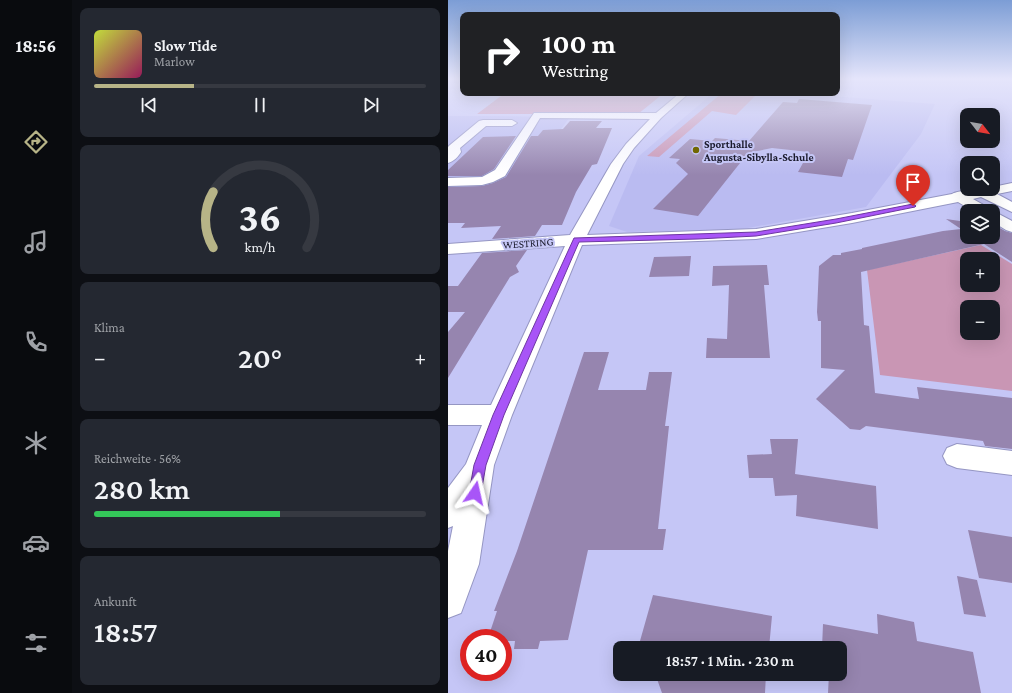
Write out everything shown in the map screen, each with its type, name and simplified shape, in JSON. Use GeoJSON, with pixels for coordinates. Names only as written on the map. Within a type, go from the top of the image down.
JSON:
{"type":"FeatureCollection","features":[{"type":"Feature","properties":{"kind":"street"},"geometry":{"type":"LineString","coordinates":[[448,600],[462,564],[480,465],[499,415],[576,240],[617,164],[630,146],[665,110]]}},
{"type":"Feature","properties":{"kind":"street"},"geometry":{"type":"LineString","coordinates":[[448,182],[476,182],[494,177],[500,173],[537,115],[658,116]]}},
{"type":"Feature","properties":{"kind":"street"},"geometry":{"type":"LineString","coordinates":[[469,123],[512,123]]}},
{"type":"Feature","properties":{"kind":"street"},"geometry":{"type":"LineString","coordinates":[[448,159],[455,152],[454,147],[483,123]]}},
{"type":"Feature","properties":{"kind":"street","name":"WESTRING"},"geometry":{"type":"LineString","coordinates":[[1000,188],[1012,186]]}},
{"type":"Feature","properties":{"kind":"street"},"geometry":{"type":"LineString","coordinates":[[958,196],[972,204]]}},
{"type":"Feature","properties":{"kind":"street","name":"WESTRING"},"geometry":{"type":"LineString","coordinates":[[448,249],[576,240],[756,234],[852,218],[958,196]]}},
{"type":"Feature","properties":{"kind":"street"},"geometry":{"type":"LineString","coordinates":[[990,196],[1012,208]]}},
{"type":"Feature","properties":{"kind":"street"},"geometry":{"type":"LineString","coordinates":[[1000,220],[1012,227]]}},
{"type":"Feature","properties":{"kind":"street"},"geometry":{"type":"LineString","coordinates":[[448,416],[499,415]]}},
{"type":"Feature","properties":{"kind":"street"},"geometry":{"type":"LineString","coordinates":[[957,456],[1012,463]]}},
{"type":"Feature","properties":{"kind":"street"},"geometry":{"type":"LineString","coordinates":[[448,514],[480,465]]}},
{"type":"Feature","properties":{"kind":"shaded area"},"geometry":{"type":"Polygon","coordinates":[[[482,110],[643,110],[638,114],[477,114],[482,110]]]}},
{"type":"Feature","properties":{"kind":"shaded area"},"geometry":{"type":"Polygon","coordinates":[[[693,110],[932,110],[921,134],[866,207],[742,229],[627,232],[609,226],[639,156],[693,110]]]}},
{"type":"Feature","properties":{"kind":"shaded area"},"geometry":{"type":"Polygon","coordinates":[[[701,110],[741,110],[736,115],[712,111],[659,157],[647,156],[701,110]]]}},
{"type":"Feature","properties":{"kind":"shaded area"},"geometry":{"type":"Polygon","coordinates":[[[448,116],[570,117],[509,199],[448,200],[448,116]]]}},
{"type":"Feature","properties":{"kind":"shaded area"},"geometry":{"type":"Polygon","coordinates":[[[981,245],[992,252],[960,252],[960,292],[1000,292],[1000,257],[1012,264],[1012,391],[880,375],[867,270],[981,245]]]}},
{"type":"Feature","properties":{"kind":"building"},"geometry":{"type":"Polygon","coordinates":[[[776,110],[870,110],[853,160],[848,159],[842,177],[798,172],[809,152],[772,148],[748,153],[698,216],[653,209],[688,174],[676,163],[680,159],[669,158],[690,139],[712,141],[715,138],[749,141],[776,110]]]}},
{"type":"Feature","properties":{"kind":"building"},"geometry":{"type":"Polygon","coordinates":[[[570,121],[602,121],[596,128],[612,128],[597,164],[592,165],[576,192],[562,225],[542,225],[535,236],[492,239],[501,226],[461,228],[465,223],[448,223],[448,187],[482,186],[506,177],[531,136],[538,136],[543,130],[563,129],[570,121]]]}},
{"type":"Feature","properties":{"kind":"building"},"geometry":{"type":"Polygon","coordinates":[[[516,136],[494,169],[482,176],[448,176],[448,170],[483,137],[516,136]]]}},
{"type":"Feature","properties":{"kind":"building"},"geometry":{"type":"Polygon","coordinates":[[[946,219],[960,221],[960,228],[946,219]]]}},
{"type":"Feature","properties":{"kind":"building"},"geometry":{"type":"Polygon","coordinates":[[[1000,228],[1012,233],[1012,262],[1000,254],[1000,252],[996,252],[984,244],[1000,244],[1000,228]]]}},
{"type":"Feature","properties":{"kind":"building"},"geometry":{"type":"Polygon","coordinates":[[[960,229],[960,244],[984,244],[861,272],[864,325],[869,326],[875,393],[919,399],[917,387],[1012,398],[1012,449],[985,446],[983,441],[866,426],[860,430],[850,429],[816,399],[845,370],[821,368],[821,321],[818,321],[817,312],[819,266],[833,255],[841,255],[841,253],[862,248],[943,231],[960,229]]]}},
{"type":"Feature","properties":{"kind":"building"},"geometry":{"type":"Polygon","coordinates":[[[527,250],[516,266],[519,272],[510,277],[448,378],[448,332],[465,312],[448,312],[448,286],[458,286],[482,253],[527,250]]]}},
{"type":"Feature","properties":{"kind":"building"},"geometry":{"type":"Polygon","coordinates":[[[691,256],[689,276],[649,277],[654,257],[691,256]]]}},
{"type":"Feature","properties":{"kind":"building"},"geometry":{"type":"Polygon","coordinates":[[[767,265],[769,285],[764,285],[770,358],[706,358],[707,338],[727,339],[729,285],[712,286],[713,266],[767,265]]]}},
{"type":"Feature","properties":{"kind":"building"},"geometry":{"type":"Polygon","coordinates":[[[584,352],[609,352],[598,390],[646,390],[649,372],[672,372],[665,426],[669,426],[658,529],[666,529],[663,550],[588,550],[568,640],[540,641],[538,649],[514,649],[515,641],[512,641],[512,629],[491,629],[497,611],[494,611],[517,551],[584,352]]]}},
{"type":"Feature","properties":{"kind":"building"},"geometry":{"type":"Polygon","coordinates":[[[770,439],[798,439],[795,474],[876,486],[878,529],[796,516],[797,495],[775,496],[773,478],[749,478],[747,455],[772,454],[770,439]]]}},
{"type":"Feature","properties":{"kind":"building"},"geometry":{"type":"Polygon","coordinates":[[[968,530],[1012,537],[1012,583],[979,578],[968,530]]]}},
{"type":"Feature","properties":{"kind":"building"},"geometry":{"type":"Polygon","coordinates":[[[957,576],[977,580],[986,617],[964,614],[957,576]]]}},
{"type":"Feature","properties":{"kind":"building"},"geometry":{"type":"Polygon","coordinates":[[[653,595],[772,616],[770,641],[640,641],[653,595]]]}},
{"type":"Feature","properties":{"kind":"building"},"geometry":{"type":"Polygon","coordinates":[[[877,614],[914,622],[917,641],[973,652],[981,693],[828,693],[829,681],[847,681],[847,641],[822,641],[823,624],[878,634],[877,614]]]}},
{"type":"Feature","properties":{"kind":"building"},"geometry":{"type":"Polygon","coordinates":[[[658,681],[766,681],[765,693],[662,693],[658,681]]]}},
{"type":"Feature","properties":{"kind":"place","name":"Sporthalle Augusta-Sibylla-Schule"},"geometry":{"type":"Point","coordinates":[696,150]}},
{"type":"Feature","properties":{"kind":"route"},"geometry":{"type":"LineString","coordinates":[[475,493],[480,465],[499,415],[576,240],[756,234],[836,221],[913,206]]}}]}
